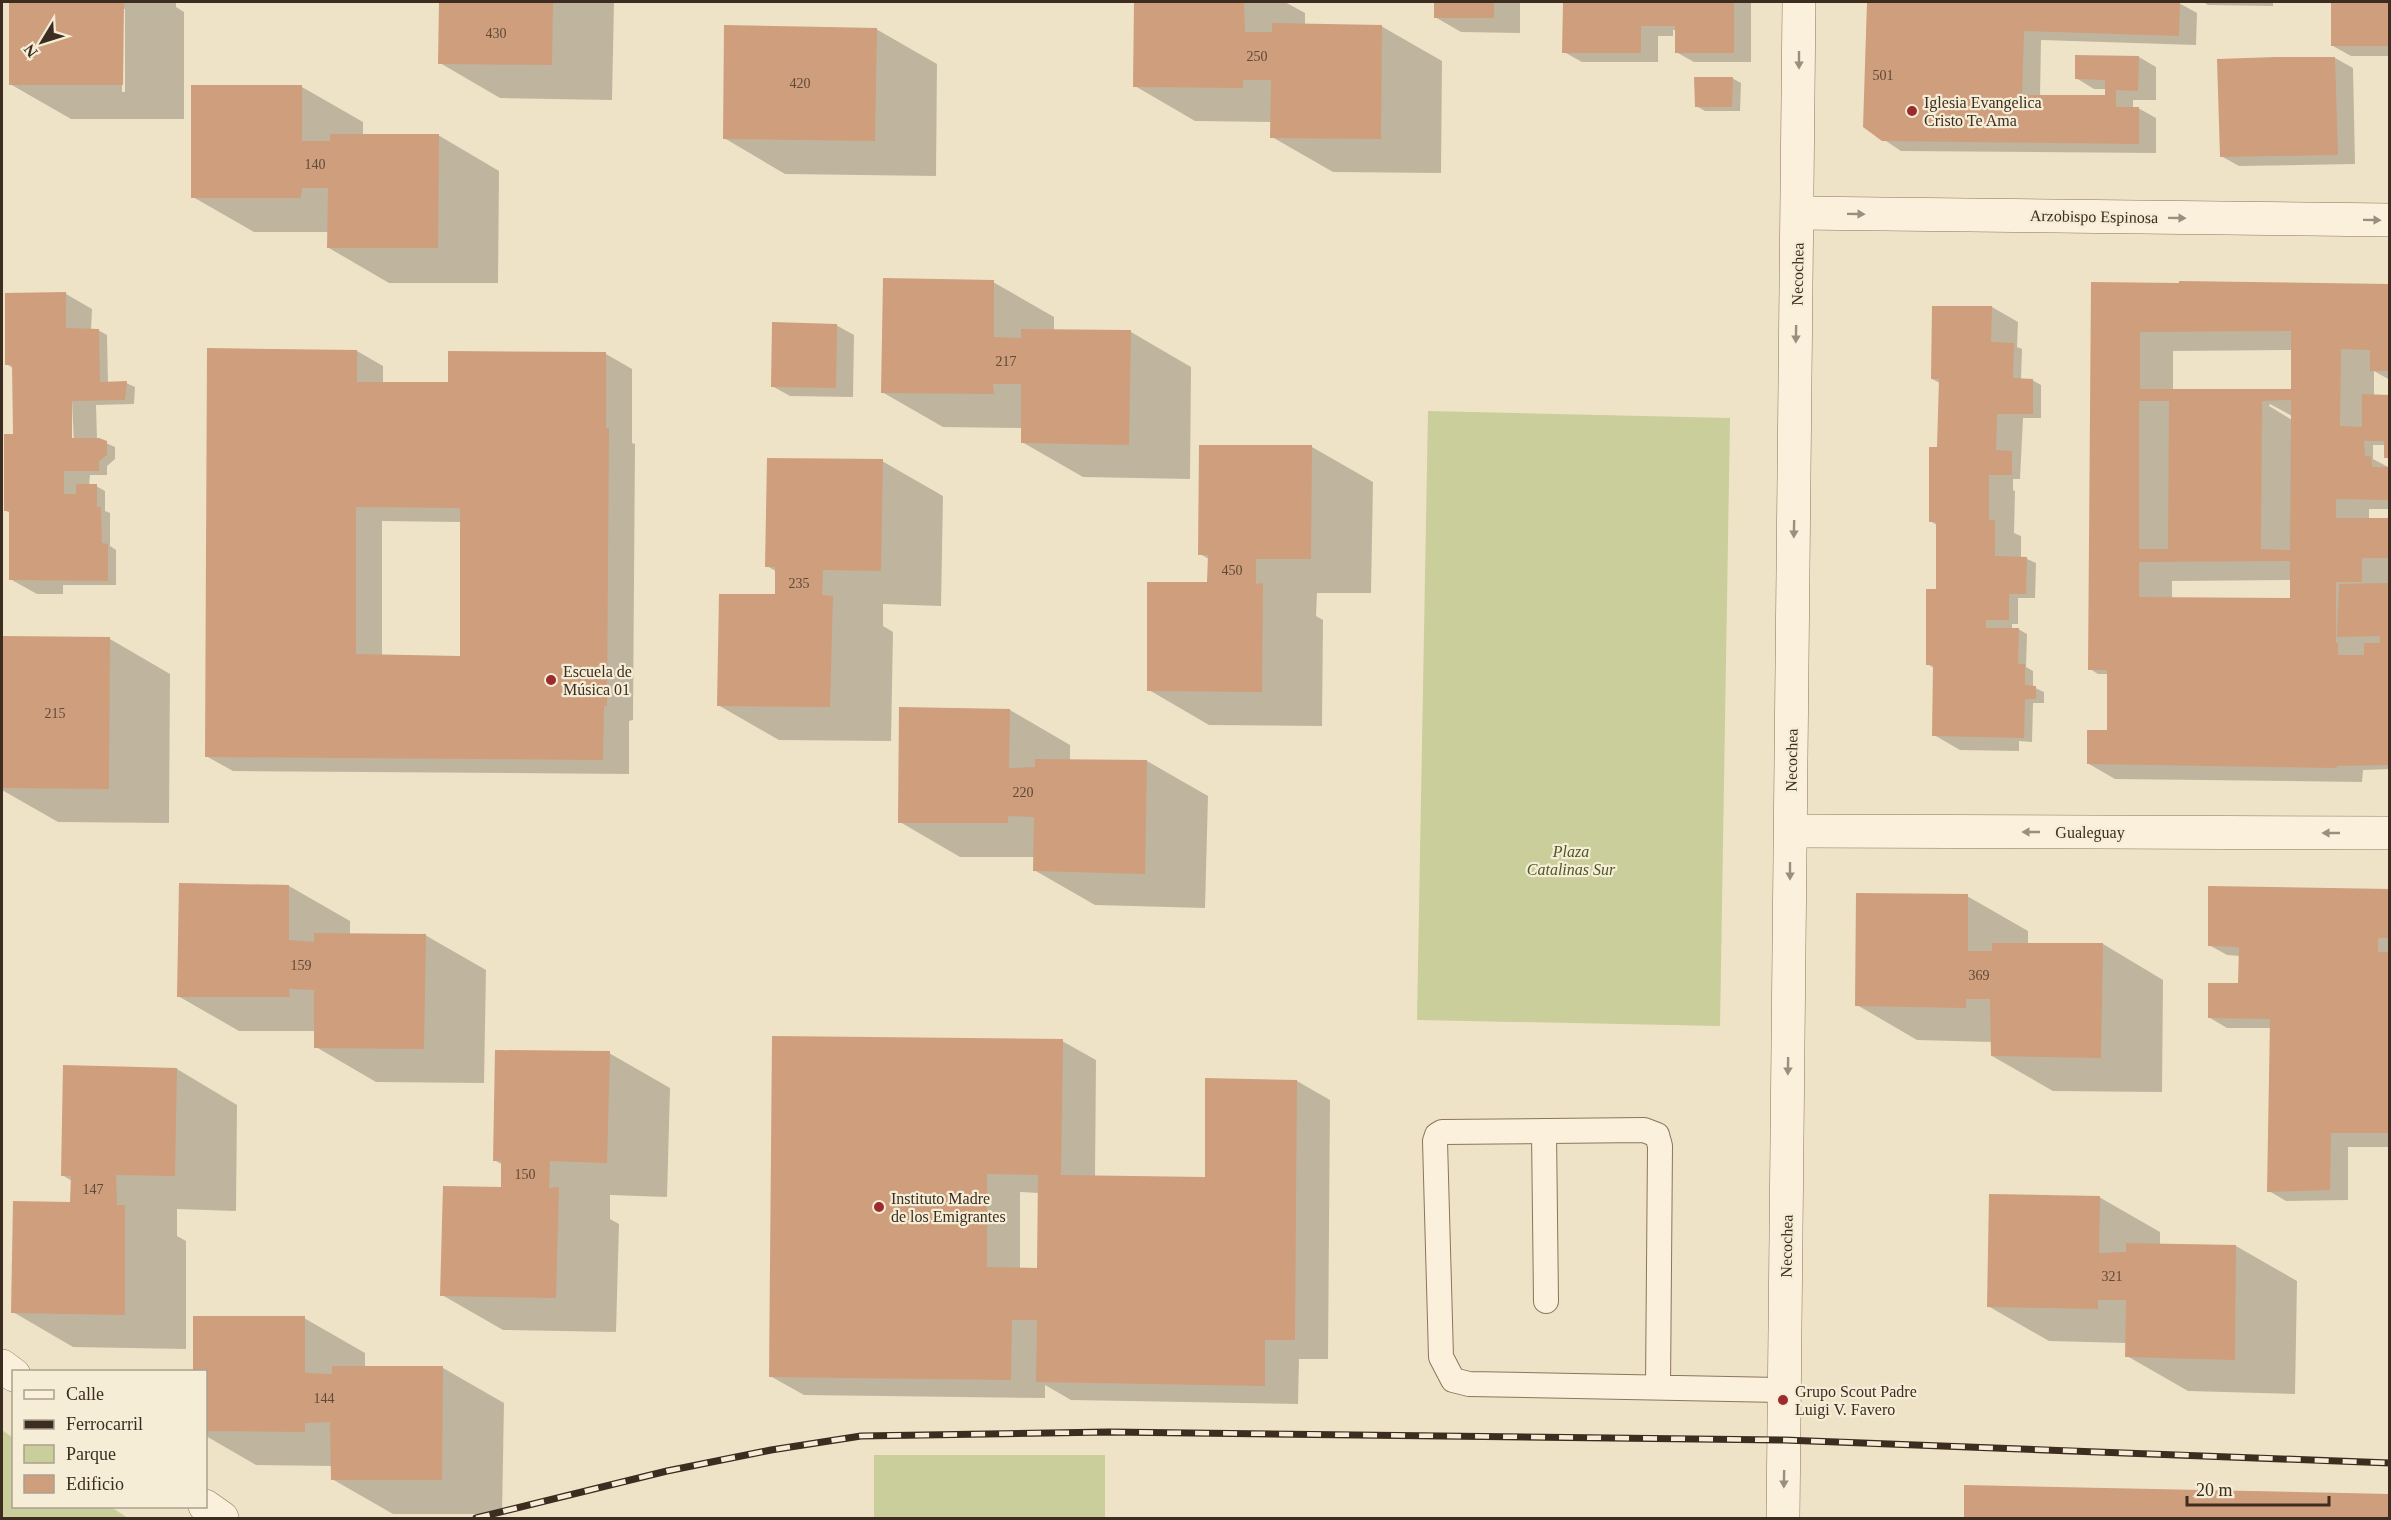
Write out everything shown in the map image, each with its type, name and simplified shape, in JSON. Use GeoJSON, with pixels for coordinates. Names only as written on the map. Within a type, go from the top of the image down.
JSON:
{"type":"FeatureCollection","features":[{"type":"Feature","properties":{"kind":"street","name":"Necochea"},"geometry":{"type":"LineString","coordinates":[[1784,1518],[1799,2]]}},
{"type":"Feature","properties":{"kind":"street","name":"Arzobispo Espinosa"},"geometry":{"type":"LineString","coordinates":[[1798,213],[2390,220]]}},
{"type":"Feature","properties":{"kind":"street","name":"Gualeguay"},"geometry":{"type":"LineString","coordinates":[[1791,831],[2390,833]]}},
{"type":"Feature","properties":{"kind":"street"},"geometry":{"type":"LineString","coordinates":[[207,1507],[222,1518]]}},
{"type":"Feature","properties":{"kind":"lane"},"geometry":{"type":"LineString","coordinates":[[1658,1387],[1660,1146],[1657,1136],[1644,1130],[1442,1132],[1437,1136],[1435,1142],[1441,1357],[1453,1380],[1469,1384],[1785,1390]]}},
{"type":"Feature","properties":{"kind":"lane"},"geometry":{"type":"LineString","coordinates":[[1544,1131],[1545,1301]]}},
{"type":"Feature","properties":{"kind":"green space","name":"Plaza Catalinas Sur"},"geometry":{"type":"Polygon","coordinates":[[[1428,411],[1730,418],[1720,1026],[1417,1020],[1428,411]]]}},
{"type":"Feature","properties":{"kind":"green space"},"geometry":{"type":"Polygon","coordinates":[[[2,1430],[12,1437],[12,1508],[113,1508],[128,1518],[2,1518],[2,1430]]]}},
{"type":"Feature","properties":{"kind":"green space"},"geometry":{"type":"Polygon","coordinates":[[[874,1455],[1105,1455],[1105,1518],[874,1518],[874,1455]]]}},
{"type":"Feature","properties":{"kind":"building"},"geometry":{"type":"Polygon","coordinates":[[[9,2],[124,2],[123,85],[9,85],[9,2]]]}},
{"type":"Feature","properties":{"kind":"building"},"geometry":{"type":"Polygon","coordinates":[[[439,2],[553,2],[552,65],[438,64],[439,2]]]}},
{"type":"Feature","properties":{"kind":"building"},"geometry":{"type":"Polygon","coordinates":[[[1134,2],[1244,2],[1245,32],[1272,32],[1272,23],[1382,25],[1381,139],[1270,138],[1271,80],[1243,80],[1243,88],[1133,87],[1134,2]]]}},
{"type":"Feature","properties":{"kind":"building"},"geometry":{"type":"Polygon","coordinates":[[[1434,2],[1494,2],[1494,18],[1434,18],[1434,2]]]}},
{"type":"Feature","properties":{"kind":"building"},"geometry":{"type":"Polygon","coordinates":[[[1563,2],[1734,2],[1734,53],[1675,53],[1675,26],[1641,26],[1641,53],[1562,53],[1563,2]]]}},
{"type":"Feature","properties":{"kind":"building"},"geometry":{"type":"Polygon","coordinates":[[[1867,2],[2180,2],[2179,36],[2024,31],[2022,95],[2105,95],[2105,80],[2075,79],[2075,55],[2139,56],[2138,91],[2116,90],[2116,107],[2139,107],[2139,144],[1882,141],[1863,127],[1867,2]]]}},
{"type":"Feature","properties":{"kind":"building"},"geometry":{"type":"Polygon","coordinates":[[[2331,2],[2390,2],[2390,46],[2331,46],[2331,2]]]}},
{"type":"Feature","properties":{"kind":"building"},"geometry":{"type":"Polygon","coordinates":[[[724,25],[877,28],[875,141],[723,139],[724,25]]]}},
{"type":"Feature","properties":{"kind":"building"},"geometry":{"type":"Polygon","coordinates":[[[2335,57],[2338,155],[2220,157],[2217,59],[2335,57]]]}},
{"type":"Feature","properties":{"kind":"building"},"geometry":{"type":"Polygon","coordinates":[[[1694,77],[1733,77],[1732,107],[1695,107],[1694,77]]]}},
{"type":"Feature","properties":{"kind":"building"},"geometry":{"type":"Polygon","coordinates":[[[191,85],[302,85],[302,141],[330,141],[330,134],[439,134],[438,248],[327,248],[328,188],[302,188],[301,198],[191,198],[191,85]]]}},
{"type":"Feature","properties":{"kind":"building"},"geometry":{"type":"Polygon","coordinates":[[[883,278],[994,280],[994,337],[1021,338],[1021,329],[1131,330],[1129,445],[1021,443],[1021,384],[993,384],[994,394],[881,393],[883,278]]]}},
{"type":"Feature","properties":{"kind":"building"},"geometry":{"type":"Polygon","coordinates":[[[2179,281],[2390,284],[2390,371],[2370,371],[2370,350],[2341,349],[2340,426],[2362,427],[2362,394],[2390,395],[2390,458],[2384,458],[2384,441],[2364,441],[2365,456],[2371,456],[2372,467],[2390,467],[2390,500],[2336,499],[2336,518],[2390,518],[2390,558],[2362,558],[2362,582],[2336,582],[2336,643],[2338,643],[2338,655],[2364,655],[2364,643],[2380,643],[2380,636],[2337,637],[2339,584],[2390,583],[2390,765],[2336,766],[2337,768],[2087,764],[2087,730],[2107,730],[2107,670],[2088,670],[2091,282],[2179,283],[2179,281]],[[2291,331],[2140,332],[2140,389],[2291,389],[2291,331]],[[2291,400],[2262,401],[2261,549],[2290,550],[2291,400]],[[2139,401],[2139,549],[2168,549],[2169,401],[2139,401]],[[2290,561],[2139,562],[2139,597],[2290,598],[2290,561]]]}},
{"type":"Feature","properties":{"kind":"building"},"geometry":{"type":"Polygon","coordinates":[[[66,292],[66,328],[99,329],[100,382],[127,381],[125,400],[72,401],[72,438],[99,438],[107,441],[107,455],[99,461],[99,471],[64,471],[64,494],[76,494],[76,484],[97,484],[97,507],[101,507],[102,543],[108,544],[108,581],[9,580],[9,511],[4,511],[4,434],[13,434],[12,365],[5,365],[5,293],[66,292]]]}},
{"type":"Feature","properties":{"kind":"building"},"geometry":{"type":"Polygon","coordinates":[[[1932,306],[1992,306],[1991,342],[2014,343],[2013,378],[2033,379],[2033,414],[1997,414],[1996,450],[2012,451],[2012,475],[1989,475],[1989,520],[1995,520],[1995,556],[2027,557],[2026,594],[2009,594],[2009,620],[1986,620],[1986,628],[2019,628],[2018,664],[2025,664],[2025,685],[2036,686],[2036,699],[2025,699],[2024,738],[1932,736],[1933,665],[1926,665],[1926,589],[1936,589],[1936,522],[1929,522],[1929,447],[1937,447],[1939,379],[1931,379],[1932,306]]]}},
{"type":"Feature","properties":{"kind":"building"},"geometry":{"type":"Polygon","coordinates":[[[772,322],[837,324],[836,388],[771,387],[772,322]]]}},
{"type":"Feature","properties":{"kind":"building"},"geometry":{"type":"Polygon","coordinates":[[[207,348],[357,350],[357,382],[448,382],[448,351],[606,352],[606,428],[609,428],[607,706],[604,706],[603,760],[205,757],[207,348]],[[356,507],[356,654],[460,656],[460,508],[356,507]]]}},
{"type":"Feature","properties":{"kind":"building"},"geometry":{"type":"Polygon","coordinates":[[[1199,445],[1312,445],[1311,559],[1256,559],[1256,584],[1263,583],[1262,692],[1147,691],[1147,582],[1207,582],[1208,555],[1198,555],[1199,445]]]}},
{"type":"Feature","properties":{"kind":"building"},"geometry":{"type":"Polygon","coordinates":[[[767,458],[883,459],[881,571],[823,570],[822,595],[833,596],[830,707],[717,706],[719,594],[775,594],[775,567],[765,567],[767,458]]]}},
{"type":"Feature","properties":{"kind":"building"},"geometry":{"type":"Polygon","coordinates":[[[2,636],[110,637],[109,789],[2,788],[2,636]]]}},
{"type":"Feature","properties":{"kind":"building"},"geometry":{"type":"Polygon","coordinates":[[[899,707],[1010,709],[1009,768],[1035,767],[1035,759],[1147,760],[1145,874],[1033,871],[1034,817],[1008,816],[1008,823],[898,823],[899,707]]]}},
{"type":"Feature","properties":{"kind":"building"},"geometry":{"type":"Polygon","coordinates":[[[179,883],[289,885],[289,940],[314,942],[314,933],[426,934],[424,1049],[314,1048],[314,990],[289,989],[290,997],[177,997],[179,883]]]}},
{"type":"Feature","properties":{"kind":"building"},"geometry":{"type":"Polygon","coordinates":[[[2208,886],[2390,889],[2390,938],[2378,938],[2378,952],[2390,952],[2390,1133],[2331,1133],[2330,1190],[2267,1192],[2270,1019],[2208,1018],[2208,983],[2238,983],[2239,947],[2208,946],[2208,886]]]}},
{"type":"Feature","properties":{"kind":"building"},"geometry":{"type":"Polygon","coordinates":[[[1856,893],[1968,894],[1968,951],[1992,951],[1992,943],[2103,943],[2101,1058],[1991,1056],[1990,999],[1966,999],[1966,1008],[1855,1006],[1856,893]]]}},
{"type":"Feature","properties":{"kind":"building"},"geometry":{"type":"Polygon","coordinates":[[[772,1036],[1063,1039],[1061,1175],[1205,1177],[1205,1078],[1297,1080],[1295,1340],[1265,1340],[1265,1386],[1036,1382],[1037,1320],[1012,1320],[1011,1380],[769,1377],[772,1036]],[[987,1174],[987,1267],[1037,1268],[1038,1175],[987,1174]]]}},
{"type":"Feature","properties":{"kind":"building"},"geometry":{"type":"Polygon","coordinates":[[[495,1050],[610,1051],[607,1163],[550,1161],[549,1188],[559,1187],[556,1298],[440,1296],[443,1186],[501,1187],[501,1161],[493,1161],[495,1050]]]}},
{"type":"Feature","properties":{"kind":"building"},"geometry":{"type":"Polygon","coordinates":[[[63,1065],[177,1068],[175,1176],[116,1175],[117,1205],[125,1205],[125,1315],[11,1313],[13,1201],[70,1202],[71,1176],[61,1176],[63,1065]]]}},
{"type":"Feature","properties":{"kind":"building"},"geometry":{"type":"Polygon","coordinates":[[[1989,1194],[2100,1196],[2099,1253],[2126,1252],[2126,1243],[2236,1245],[2235,1360],[2125,1357],[2126,1300],[2098,1300],[2098,1309],[1987,1307],[1989,1194]]]}},
{"type":"Feature","properties":{"kind":"building"},"geometry":{"type":"Polygon","coordinates":[[[193,1316],[305,1316],[305,1373],[332,1374],[332,1366],[443,1366],[442,1480],[331,1480],[330,1422],[305,1423],[305,1432],[207,1431],[207,1370],[193,1370],[193,1316]]]}},
{"type":"Feature","properties":{"kind":"building"},"geometry":{"type":"Polygon","coordinates":[[[1964,1485],[2390,1494],[2390,1518],[1964,1518],[1964,1485]]]}},
{"type":"Feature","properties":{"kind":"railway"},"geometry":{"type":"LineString","coordinates":[[476,1518],[667,1471],[771,1450],[861,1436],[1109,1432],[1784,1440],[2390,1463]]}},
{"type":"Feature","properties":{"kind":"place","name":"Iglesia Evangelica Cristo Te Ama"},"geometry":{"type":"Point","coordinates":[1912,111]}},
{"type":"Feature","properties":{"kind":"place","name":"Escuela de Música 01"},"geometry":{"type":"Point","coordinates":[551,680]}},
{"type":"Feature","properties":{"kind":"place","name":"Instituto Madre de los Emigrantes"},"geometry":{"type":"Point","coordinates":[879,1207]}},
{"type":"Feature","properties":{"kind":"place","name":"Grupo Scout Padre Luigi V. Favero"},"geometry":{"type":"Point","coordinates":[1783,1400]}}]}
